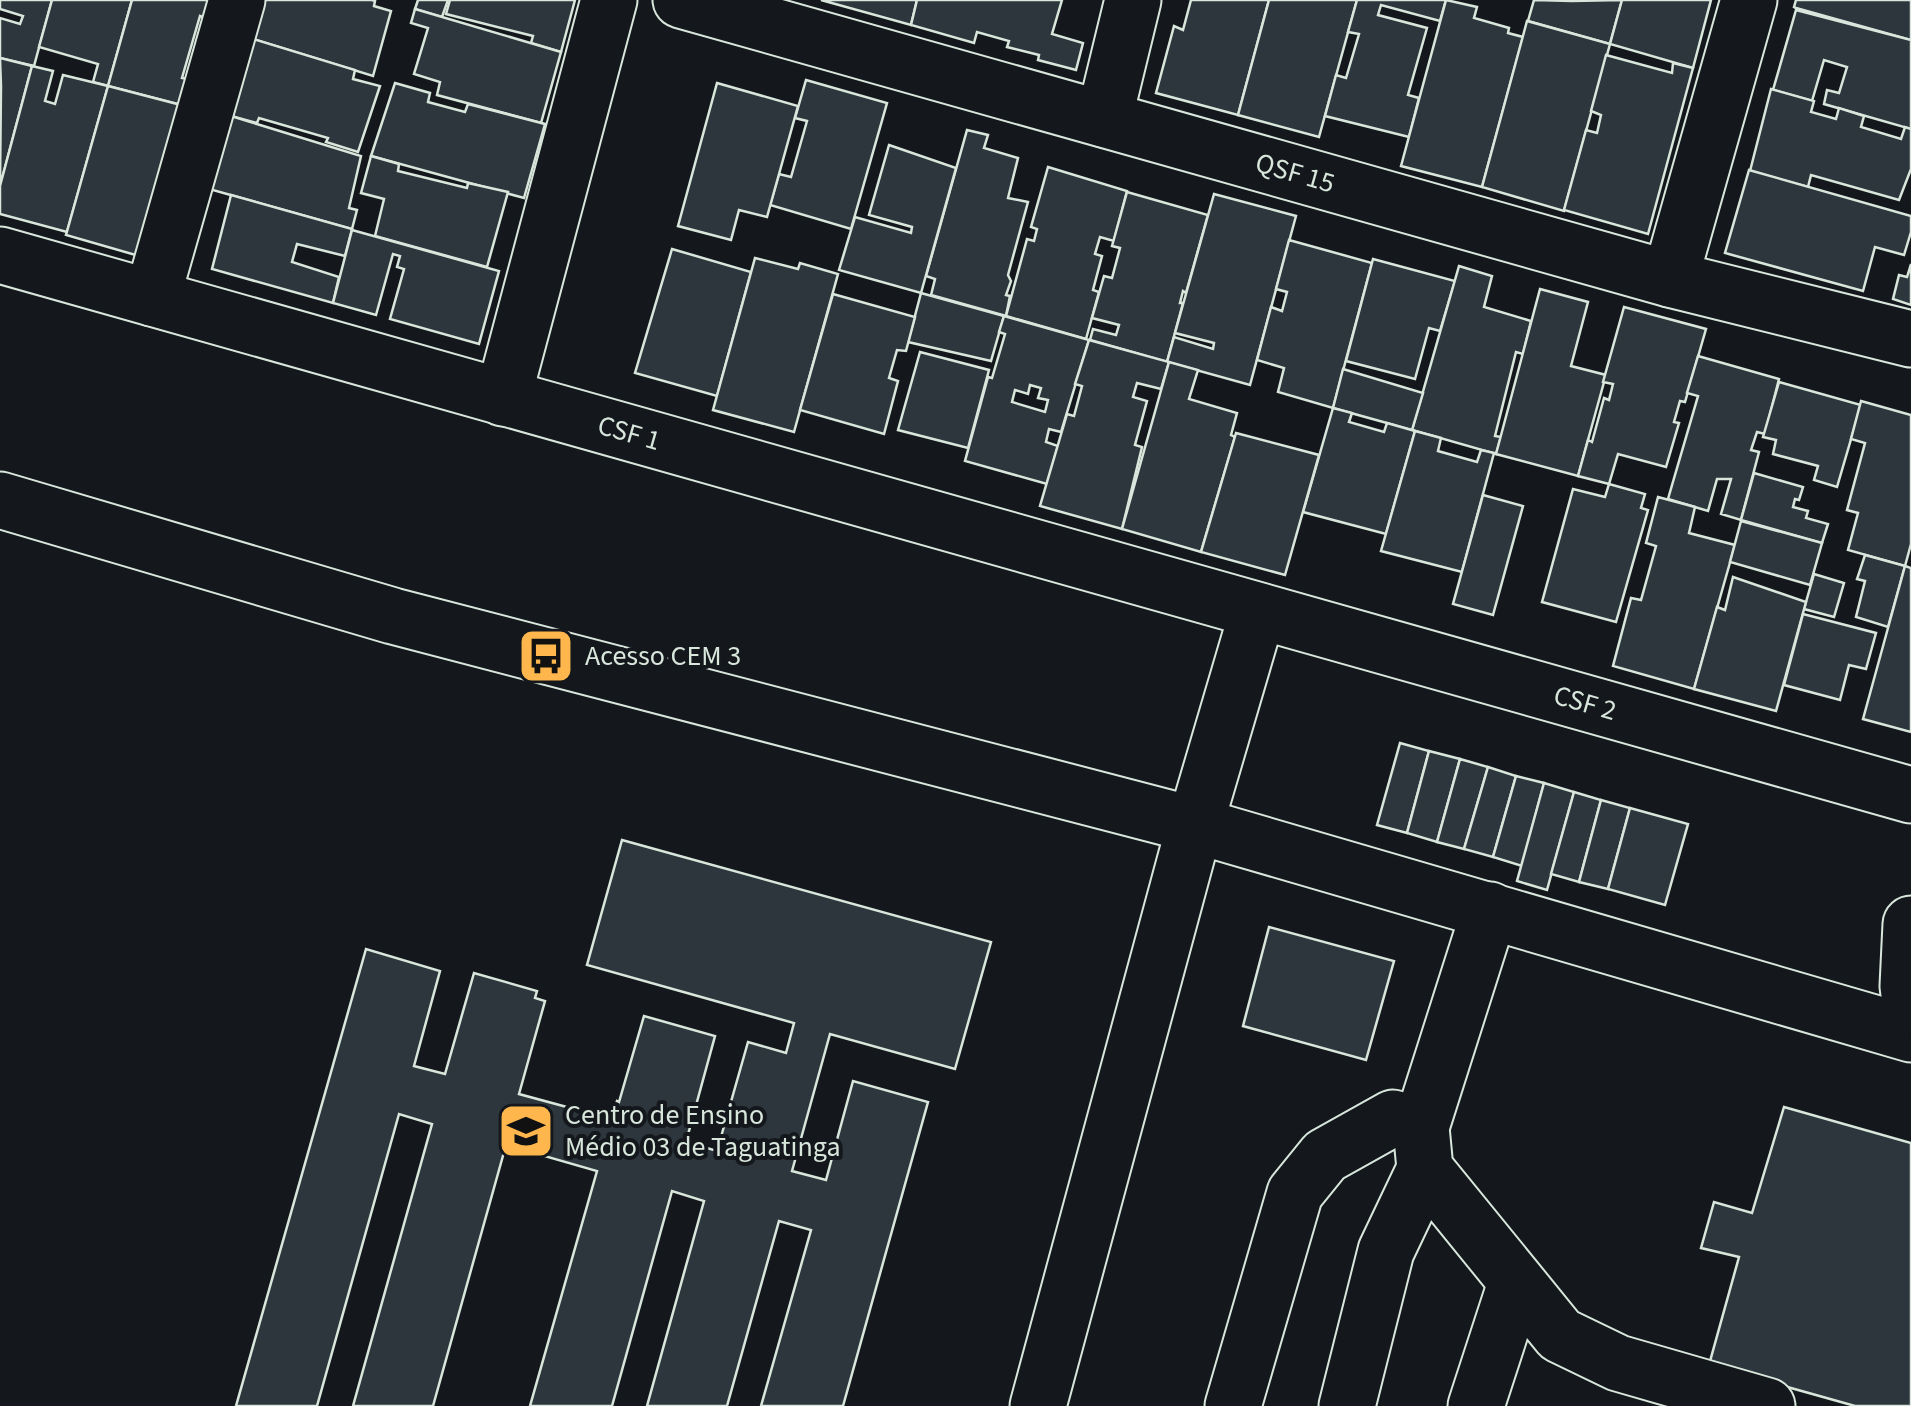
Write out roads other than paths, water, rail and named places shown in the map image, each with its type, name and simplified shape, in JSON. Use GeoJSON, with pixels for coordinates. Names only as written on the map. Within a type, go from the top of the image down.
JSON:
{"type":"FeatureCollection","features":[{"type":"Feature","properties":{"kind":"street"},"geometry":{"type":"LineString","coordinates":[[152,298],[237,0]]}},
{"type":"Feature","properties":{"kind":"street"},"geometry":{"type":"LineString","coordinates":[[503,398],[609,0]]}},
{"type":"Feature","properties":{"kind":"street","name":"QSF 15"},"geometry":{"type":"LineString","coordinates":[[680,0],[1670,280],[1911,338]]}},
{"type":"Feature","properties":{"kind":"street"},"geometry":{"type":"LineString","coordinates":[[1104,119],[1133,0]]}},
{"type":"Feature","properties":{"kind":"street"},"geometry":{"type":"LineString","coordinates":[[1670,280],[1750,0]]}},
{"type":"Feature","properties":{"kind":"street","name":"CSF 1"},"geometry":{"type":"LineString","coordinates":[[0,255],[1258,611]]}},
{"type":"Feature","properties":{"kind":"street"},"geometry":{"type":"LineString","coordinates":[[0,500],[393,616],[1195,825],[1911,1034]]}},
{"type":"Feature","properties":{"kind":"street"},"geometry":{"type":"LineString","coordinates":[[1038,1406],[1195,825],[1258,611]]}},
{"type":"Feature","properties":{"kind":"street","name":"CSF 2"},"geometry":{"type":"LineString","coordinates":[[1258,611],[1911,795]]}},
{"type":"Feature","properties":{"kind":"street"},"geometry":{"type":"LineString","coordinates":[[1347,1406],[1475,906]]}},
{"type":"Feature","properties":{"kind":"street"},"geometry":{"type":"LineString","coordinates":[[1911,924],[1911,1011]]}},
{"type":"Feature","properties":{"kind":"street"},"geometry":{"type":"LineString","coordinates":[[1413,1138],[1516,1283],[1560,1335],[1613,1384],[1767,1406]]}},
{"type":"Feature","properties":{"kind":"street"},"geometry":{"type":"LineString","coordinates":[[1233,1406],[1295,1192],[1325,1156],[1413,1138]]}},
{"type":"Feature","properties":{"kind":"street"},"geometry":{"type":"LineString","coordinates":[[1476,1406],[1516,1283]]}},
{"type":"Feature","properties":{"kind":"place","name":"Acesso CEM 3"},"geometry":{"type":"Point","coordinates":[546,656]}},
{"type":"Feature","properties":{"kind":"place","name":"Centro de Ensino Médio 03 de Taguatinga"},"geometry":{"type":"Point","coordinates":[526,1131]}}]}
